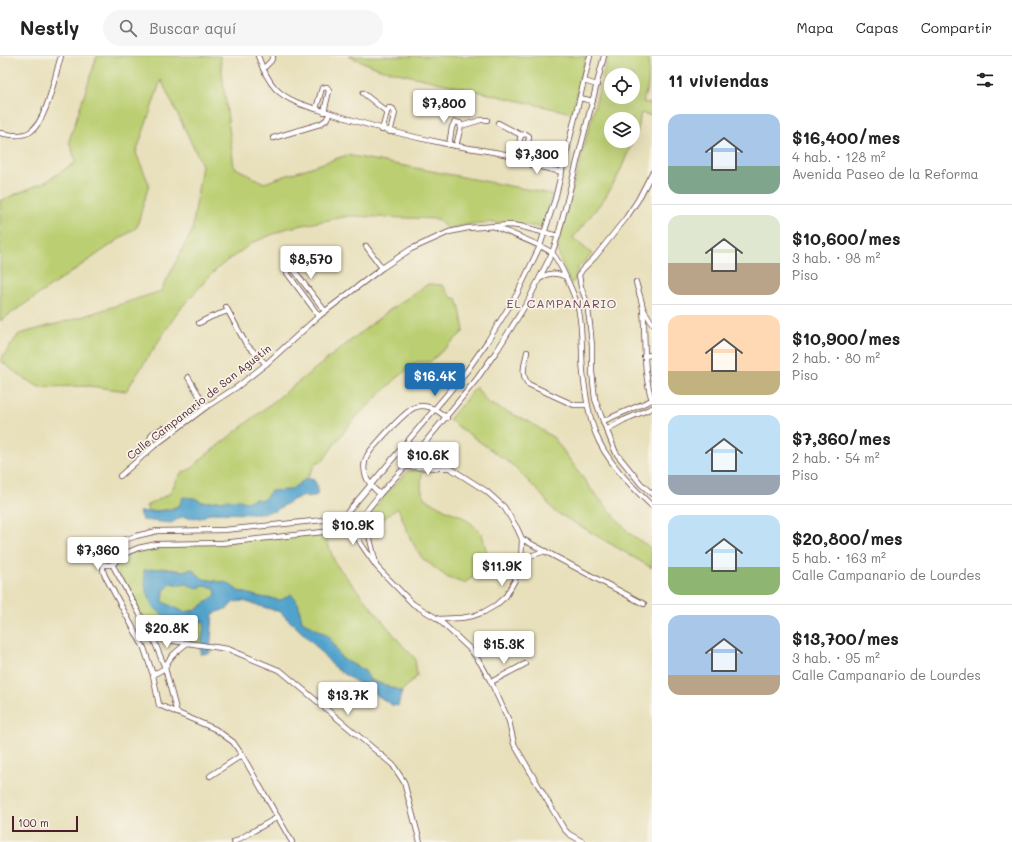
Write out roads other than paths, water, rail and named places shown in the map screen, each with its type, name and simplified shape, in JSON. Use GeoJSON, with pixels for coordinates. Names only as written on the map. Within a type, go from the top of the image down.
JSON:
{"type":"FeatureCollection","features":[{"type":"Feature","properties":{"kind":"street"},"geometry":{"type":"LineString","coordinates":[[0,133],[15,135],[25,134],[36,127],[44,113],[61,56]]}},
{"type":"Feature","properties":{"kind":"street"},"geometry":{"type":"LineString","coordinates":[[258,56],[263,69],[275,88],[285,97],[300,104],[382,130],[449,145],[516,156],[526,159],[532,165],[562,172]]}},
{"type":"Feature","properties":{"kind":"street"},"geometry":{"type":"LineString","coordinates":[[263,69],[271,61],[273,56]]}},
{"type":"Feature","properties":{"kind":"street"},"geometry":{"type":"LineString","coordinates":[[590,56],[556,199],[540,246],[517,294],[466,372],[346,514],[333,518],[224,530],[157,531],[113,544],[105,543],[97,549],[97,559],[103,564],[109,565],[118,559],[119,556],[138,548],[157,544],[222,543],[323,532],[352,525],[364,514],[380,494],[406,467],[473,385],[528,301],[552,253],[558,236],[604,56]]}},
{"type":"Feature","properties":{"kind":"street"},"geometry":{"type":"LineString","coordinates":[[584,81],[597,85]]}},
{"type":"Feature","properties":{"kind":"street"},"geometry":{"type":"LineString","coordinates":[[316,109],[322,88],[327,87],[329,92],[324,112]]}},
{"type":"Feature","properties":{"kind":"street"},"geometry":{"type":"LineString","coordinates":[[363,93],[387,112]]}},
{"type":"Feature","properties":{"kind":"street"},"geometry":{"type":"LineString","coordinates":[[580,98],[593,101]]}},
{"type":"Feature","properties":{"kind":"street"},"geometry":{"type":"LineString","coordinates":[[382,130],[387,112],[389,108],[391,108],[395,111],[390,132]]}},
{"type":"Feature","properties":{"kind":"street"},"geometry":{"type":"LineString","coordinates":[[273,138],[320,124],[326,120],[330,113]]}},
{"type":"Feature","properties":{"kind":"street"},"geometry":{"type":"LineString","coordinates":[[461,126],[480,120],[487,120]]}},
{"type":"Feature","properties":{"kind":"street"},"geometry":{"type":"LineString","coordinates":[[449,145],[453,124],[458,122],[461,126]]}},
{"type":"Feature","properties":{"kind":"street"},"geometry":{"type":"LineString","coordinates":[[498,123],[522,135],[526,134],[528,136],[526,159]]}},
{"type":"Feature","properties":{"kind":"street"},"geometry":{"type":"LineString","coordinates":[[456,146],[461,126]]}},
{"type":"Feature","properties":{"kind":"street"},"geometry":{"type":"LineString","coordinates":[[516,156],[522,135]]}},
{"type":"Feature","properties":{"kind":"street"},"geometry":{"type":"LineString","coordinates":[[526,159],[532,156],[564,163]]}},
{"type":"Feature","properties":{"kind":"street"},"geometry":{"type":"LineString","coordinates":[[652,173],[638,200],[626,218],[579,275],[581,287],[587,303],[590,325],[592,372],[595,398],[616,453],[641,484],[652,494]]}},
{"type":"Feature","properties":{"kind":"street","name":"Calle Campanario de San Agustín"},"geometry":{"type":"LineString","coordinates":[[120,476],[154,446],[206,407],[238,387],[325,311],[382,268],[411,249],[449,232],[468,228],[510,225],[558,236]]}},
{"type":"Feature","properties":{"kind":"street","name":"Calle Campanario de San Agustín"},"geometry":{"type":"LineString","coordinates":[[493,227],[540,246],[552,253]]}},
{"type":"Feature","properties":{"kind":"street"},"geometry":{"type":"LineString","coordinates":[[366,246],[382,268]]}},
{"type":"Feature","properties":{"kind":"street"},"geometry":{"type":"LineString","coordinates":[[552,253],[572,292],[579,310],[583,372],[587,405],[595,432],[602,447],[626,482],[652,506]]}},
{"type":"Feature","properties":{"kind":"street"},"geometry":{"type":"LineString","coordinates":[[319,316],[287,273],[289,269],[293,269],[325,311]]}},
{"type":"Feature","properties":{"kind":"street"},"geometry":{"type":"LineString","coordinates":[[539,279],[552,273],[564,276]]}},
{"type":"Feature","properties":{"kind":"street"},"geometry":{"type":"LineString","coordinates":[[603,421],[652,400],[647,384],[644,356],[643,308],[636,282]]}},
{"type":"Feature","properties":{"kind":"street"},"geometry":{"type":"LineString","coordinates":[[643,308],[652,323]]}},
{"type":"Feature","properties":{"kind":"street"},"geometry":{"type":"LineString","coordinates":[[199,323],[227,309],[246,344],[266,364]]}},
{"type":"Feature","properties":{"kind":"street"},"geometry":{"type":"LineString","coordinates":[[527,352],[523,373],[524,379],[528,384],[574,405],[587,405]]}},
{"type":"Feature","properties":{"kind":"street"},"geometry":{"type":"LineString","coordinates":[[644,356],[652,356]]}},
{"type":"Feature","properties":{"kind":"street"},"geometry":{"type":"LineString","coordinates":[[188,377],[206,407]]}},
{"type":"Feature","properties":{"kind":"street"},"geometry":{"type":"LineString","coordinates":[[380,494],[371,486],[364,468],[364,462],[367,455],[408,411],[416,406],[436,409],[446,418]]}},
{"type":"Feature","properties":{"kind":"street"},"geometry":{"type":"LineString","coordinates":[[606,430],[624,420],[652,408]]}},
{"type":"Feature","properties":{"kind":"street"},"geometry":{"type":"LineString","coordinates":[[154,446],[150,439],[152,434],[163,428],[173,432]]}},
{"type":"Feature","properties":{"kind":"street"},"geometry":{"type":"LineString","coordinates":[[422,448],[450,468],[486,490],[504,507],[522,539],[521,562],[515,580],[506,596],[496,605],[473,616],[438,619]]}},
{"type":"Feature","properties":{"kind":"street"},"geometry":{"type":"LineString","coordinates":[[406,467],[450,468]]}},
{"type":"Feature","properties":{"kind":"street"},"geometry":{"type":"LineString","coordinates":[[346,514],[361,544],[377,567],[413,604],[438,619],[470,649],[491,682],[509,721],[514,744],[524,763],[564,829],[569,834],[583,842]]}},
{"type":"Feature","properties":{"kind":"street"},"geometry":{"type":"LineString","coordinates":[[364,514],[377,567]]}},
{"type":"Feature","properties":{"kind":"street"},"geometry":{"type":"LineString","coordinates":[[522,539],[644,604]]}},
{"type":"Feature","properties":{"kind":"street"},"geometry":{"type":"LineString","coordinates":[[113,544],[118,551],[119,556]]}},
{"type":"Feature","properties":{"kind":"street"},"geometry":{"type":"LineString","coordinates":[[521,562],[544,551]]}},
{"type":"Feature","properties":{"kind":"street"},"geometry":{"type":"LineString","coordinates":[[103,564],[103,572],[144,648],[153,675],[159,705],[215,729],[233,742],[292,842]]}},
{"type":"Feature","properties":{"kind":"street"},"geometry":{"type":"LineString","coordinates":[[112,564],[153,638],[165,668],[177,713]]}},
{"type":"Feature","properties":{"kind":"street"},"geometry":{"type":"LineString","coordinates":[[153,638],[228,649],[281,671],[393,765],[404,782],[420,842]]}},
{"type":"Feature","properties":{"kind":"street"},"geometry":{"type":"LineString","coordinates":[[153,675],[165,668],[171,656],[187,643]]}},
{"type":"Feature","properties":{"kind":"street"},"geometry":{"type":"LineString","coordinates":[[491,682],[525,664]]}},
{"type":"Feature","properties":{"kind":"street"},"geometry":{"type":"LineString","coordinates":[[210,776],[242,755]]}},
{"type":"Feature","properties":{"kind":"street"},"geometry":{"type":"LineString","coordinates":[[234,842],[278,817]]}},
{"type":"Feature","properties":{"kind":"water"},"geometry":{"type":"Polygon","coordinates":[[[307,478],[314,480],[318,487],[317,495],[311,497],[302,496],[275,511],[253,514],[210,513],[201,518],[182,517],[171,523],[142,520],[139,512],[170,510],[179,506],[183,497],[194,498],[202,502],[240,500],[246,502],[255,499],[263,500],[271,491],[290,490],[307,478]]]}},
{"type":"Feature","properties":{"kind":"water"},"geometry":{"type":"Polygon","coordinates":[[[164,568],[182,571],[192,569],[203,579],[228,583],[238,591],[260,597],[281,600],[291,594],[298,603],[302,621],[329,637],[341,658],[365,671],[370,680],[402,691],[398,706],[392,705],[335,668],[312,642],[280,612],[243,601],[234,602],[228,608],[213,614],[210,653],[200,654],[205,621],[193,623],[169,620],[152,606],[145,586],[144,570],[164,568]],[[172,583],[164,590],[163,602],[184,612],[196,610],[216,595],[215,588],[205,586],[195,588],[187,584],[180,585],[172,583]]]}},
{"type":"Feature","properties":{"kind":"district","name":"EL CAMPANARIO"},"geometry":{"type":"Point","coordinates":[562,304]}}]}
